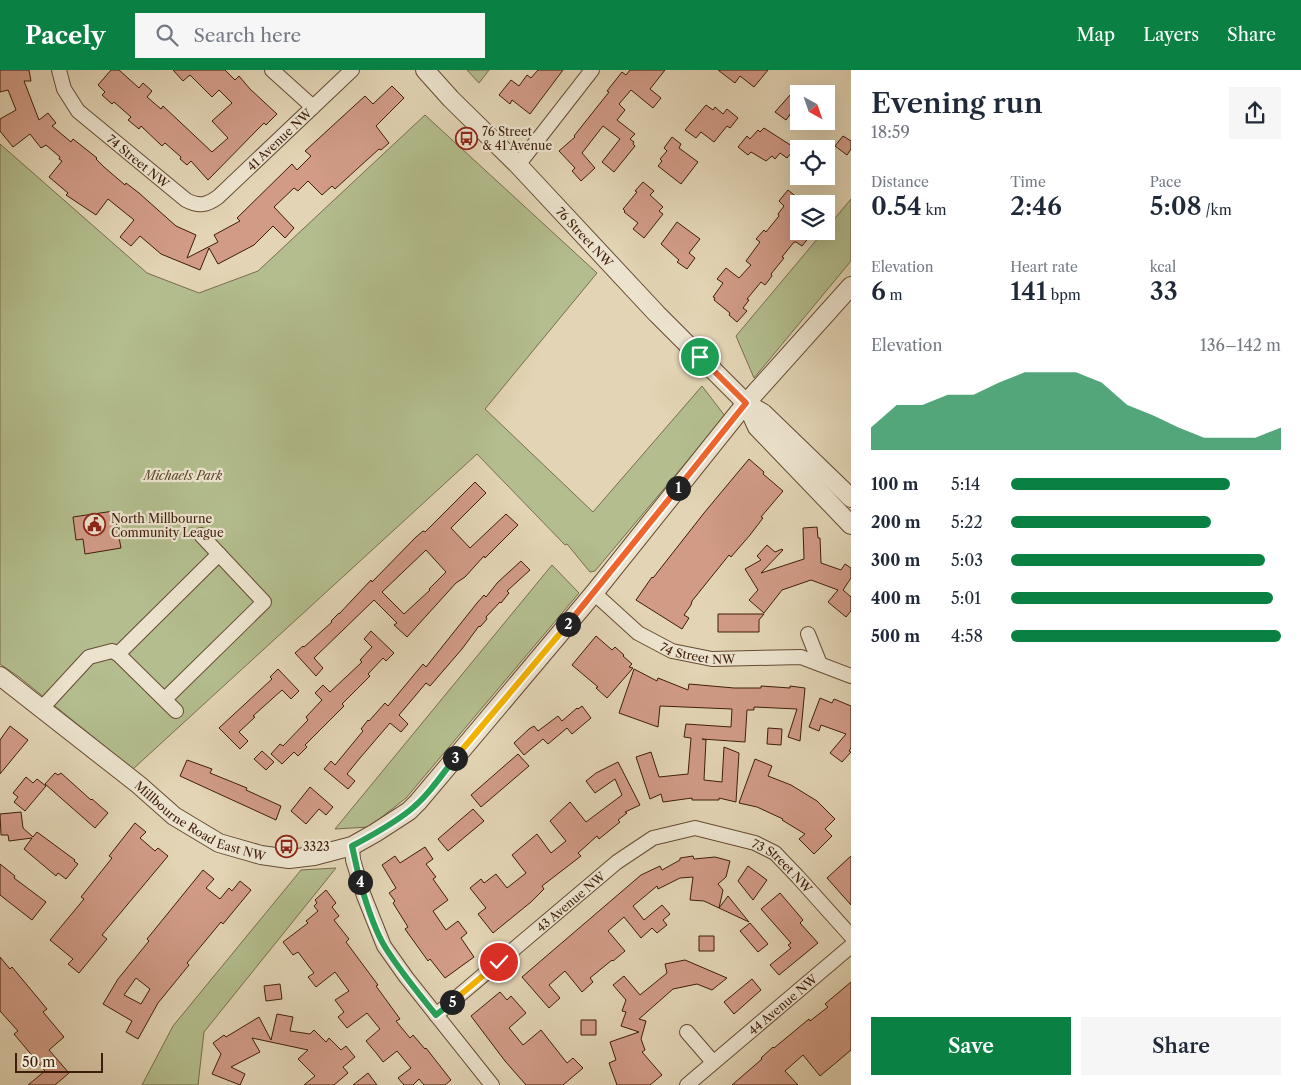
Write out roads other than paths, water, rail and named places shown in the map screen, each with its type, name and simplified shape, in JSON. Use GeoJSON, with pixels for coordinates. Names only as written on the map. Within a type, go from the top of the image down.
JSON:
{"type":"FeatureCollection","features":[{"type":"Feature","properties":{"kind":"street","name":"74 Street NW"},"geometry":{"type":"LineString","coordinates":[[59,70],[64,89],[78,111],[186,200],[202,205]]}},
{"type":"Feature","properties":{"kind":"street"},"geometry":{"type":"LineString","coordinates":[[272,70],[313,107]]}},
{"type":"Feature","properties":{"kind":"street","name":"41 Avenue NW"},"geometry":{"type":"LineString","coordinates":[[202,205],[210,203],[218,197],[352,70]]}},
{"type":"Feature","properties":{"kind":"street","name":"76 Street NW"},"geometry":{"type":"LineString","coordinates":[[425,70],[451,99],[518,165],[657,314],[746,403],[763,413],[851,498]]}},
{"type":"Feature","properties":{"kind":"street"},"geometry":{"type":"LineString","coordinates":[[518,165],[592,70]]}},
{"type":"Feature","properties":{"kind":"street","name":"Millbourne Road East NW"},"geometry":{"type":"LineString","coordinates":[[0,676],[174,816],[219,843],[261,855],[289,859],[314,856],[352,846],[409,811],[418,802],[594,593],[746,403],[851,286]]}},
{"type":"Feature","properties":{"kind":"street","name":"76 Street NW"},"geometry":{"type":"LineString","coordinates":[[746,403],[757,427],[851,525]]}},
{"type":"Feature","properties":{"kind":"street"},"geometry":{"type":"LineString","coordinates":[[165,699],[264,602],[202,535]]}},
{"type":"Feature","properties":{"kind":"street"},"geometry":{"type":"LineString","coordinates":[[118,654],[219,554]]}},
{"type":"Feature","properties":{"kind":"street","name":"74 Street NW"},"geometry":{"type":"LineString","coordinates":[[594,593],[638,633],[672,651],[712,659],[801,657],[851,676]]}},
{"type":"Feature","properties":{"kind":"street"},"geometry":{"type":"LineString","coordinates":[[808,634],[820,664]]}},
{"type":"Feature","properties":{"kind":"street"},"geometry":{"type":"LineString","coordinates":[[42,708],[88,656],[112,651],[118,654],[176,710]]}},
{"type":"Feature","properties":{"kind":"street","name":"73 Street NW"},"geometry":{"type":"LineString","coordinates":[[694,828],[755,843],[775,853],[851,936]]}},
{"type":"Feature","properties":{"kind":"street","name":"43 Avenue NW"},"geometry":{"type":"LineString","coordinates":[[436,1015],[616,862],[653,838],[694,828]]}},
{"type":"Feature","properties":{"kind":"street"},"geometry":{"type":"LineString","coordinates":[[352,846],[364,896],[384,946],[406,978],[487,1083]]}},
{"type":"Feature","properties":{"kind":"street","name":"44 Avenue NW"},"geometry":{"type":"LineString","coordinates":[[687,1085],[851,946]]}},
{"type":"Feature","properties":{"kind":"street"},"geometry":{"type":"LineString","coordinates":[[687,1032],[713,1062]]}},
{"type":"Feature","properties":{"kind":"place","name":"76 Street & 41 Avenue"},"geometry":{"type":"Point","coordinates":[466,138]}},
{"type":"Feature","properties":{"kind":"place","name":"North Millbourne Community League"},"geometry":{"type":"Point","coordinates":[95,525]}},
{"type":"Feature","properties":{"kind":"place","name":"3323"},"geometry":{"type":"Point","coordinates":[287,846]}},
{"type":"Feature","properties":{"kind":"park label","name":"Michaels Park"},"geometry":{"type":"Point","coordinates":[183,475]}}]}
